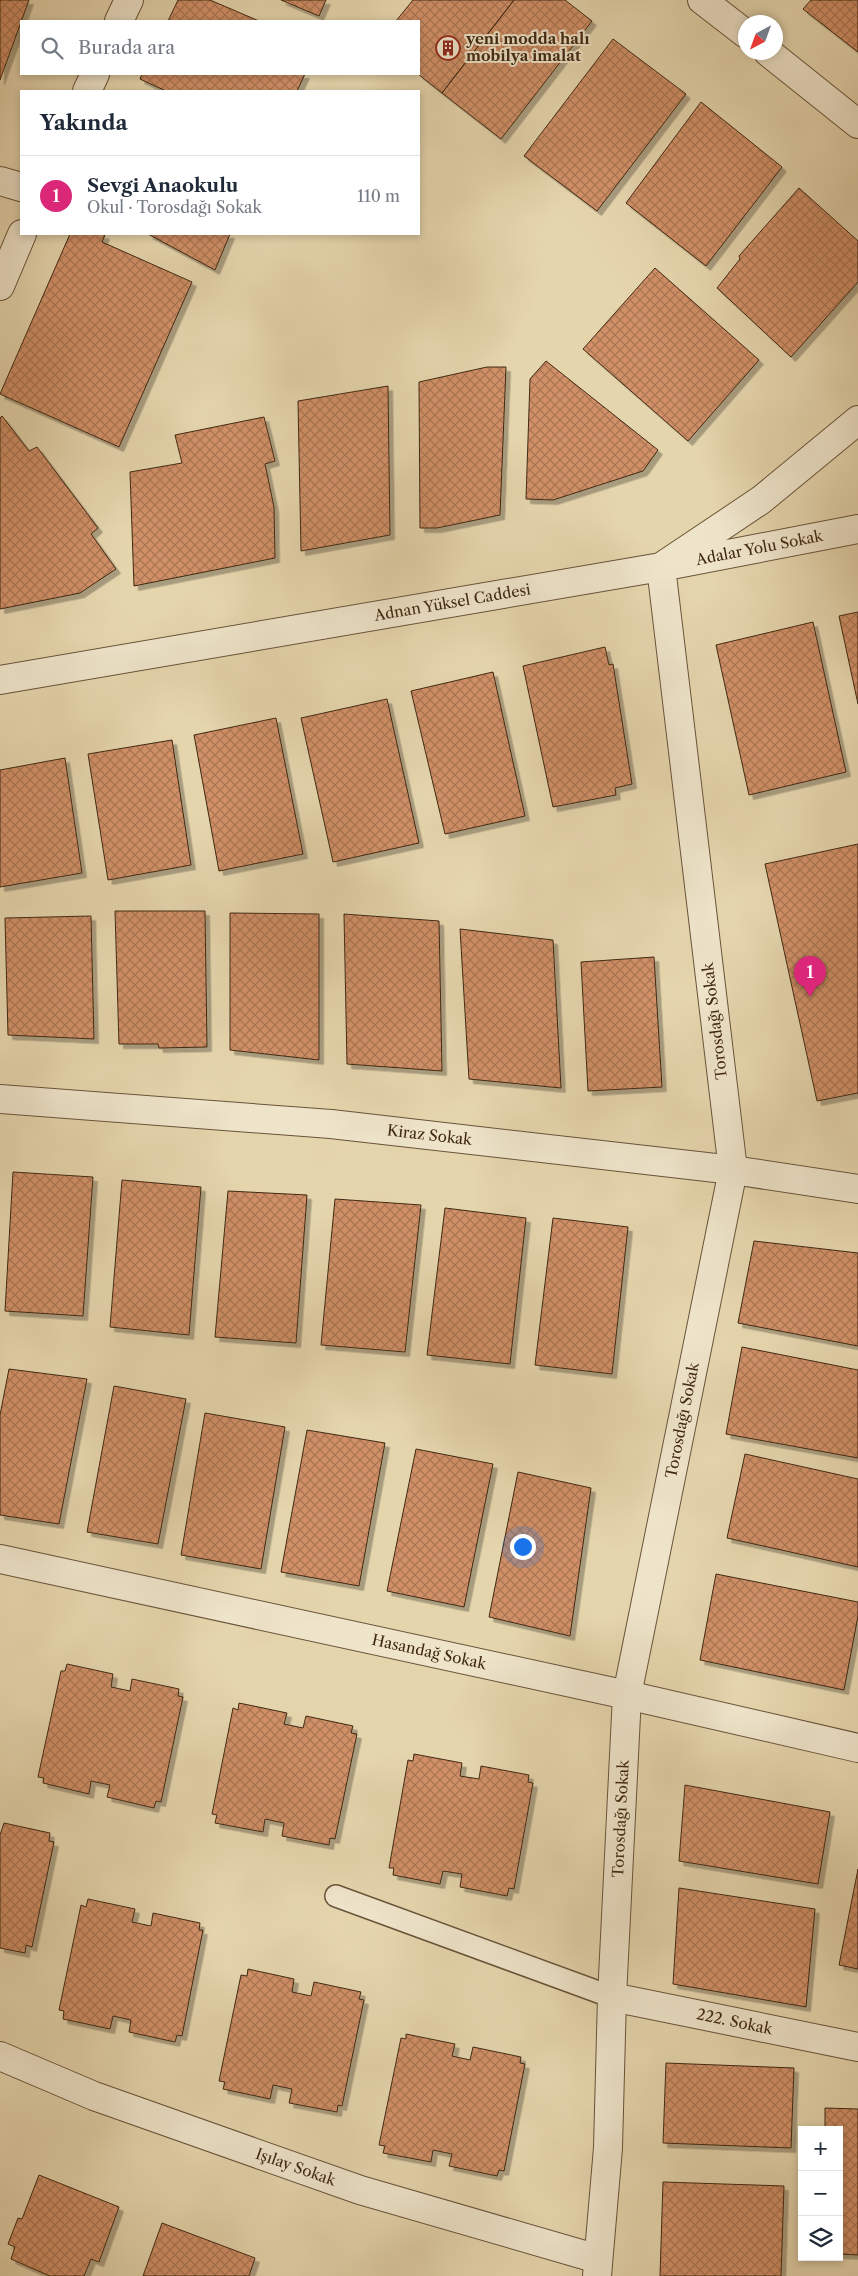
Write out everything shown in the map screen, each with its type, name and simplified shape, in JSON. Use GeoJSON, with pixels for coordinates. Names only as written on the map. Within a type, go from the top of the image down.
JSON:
{"type":"FeatureCollection","features":[{"type":"Feature","properties":{"kind":"street"},"geometry":{"type":"LineString","coordinates":[[119,20],[129,0]]}},
{"type":"Feature","properties":{"kind":"street"},"geometry":{"type":"LineString","coordinates":[[702,0],[738,28]]}},
{"type":"Feature","properties":{"kind":"street"},"geometry":{"type":"LineString","coordinates":[[778,60],[858,124]]}},
{"type":"Feature","properties":{"kind":"street"},"geometry":{"type":"LineString","coordinates":[[87,90],[95,75]]}},
{"type":"Feature","properties":{"kind":"street"},"geometry":{"type":"LineString","coordinates":[[0,181],[20,187]]}},
{"type":"Feature","properties":{"kind":"street"},"geometry":{"type":"LineString","coordinates":[[0,286],[22,235]]}},
{"type":"Feature","properties":{"kind":"street","name":"Adnan Yüksel Caddesi"},"geometry":{"type":"LineString","coordinates":[[0,680],[661,568],[761,500],[858,420]]}},
{"type":"Feature","properties":{"kind":"street","name":"Adalar Yolu Sokak"},"geometry":{"type":"LineString","coordinates":[[661,568],[858,529]]}},
{"type":"Feature","properties":{"kind":"street","name":"Torosdağı Sokak"},"geometry":{"type":"LineString","coordinates":[[597,2268],[608,2148],[612,1997],[627,1695],[733,1170],[661,568]]}},
{"type":"Feature","properties":{"kind":"street","name":"Kiraz Sokak"},"geometry":{"type":"LineString","coordinates":[[0,1099],[332,1124],[733,1170],[858,1189]]}},
{"type":"Feature","properties":{"kind":"street","name":"Hasandağ Sokak"},"geometry":{"type":"LineString","coordinates":[[0,1559],[627,1695],[858,1748]]}},
{"type":"Feature","properties":{"kind":"street","name":"222. Sokak"},"geometry":{"type":"LineString","coordinates":[[612,1997],[858,2047]]}},
{"type":"Feature","properties":{"kind":"street","name":"Işılay Sokak"},"geometry":{"type":"LineString","coordinates":[[0,2056],[94,2096],[360,2190],[597,2268]]}},
{"type":"Feature","properties":{"kind":"lane"},"geometry":{"type":"LineString","coordinates":[[336,1896],[612,1997]]}},
{"type":"Feature","properties":{"kind":"building"},"geometry":{"type":"Polygon","coordinates":[[[0,0],[29,0],[22,20],[20,20],[20,25],[0,80],[0,0]]]}},
{"type":"Feature","properties":{"kind":"building"},"geometry":{"type":"Polygon","coordinates":[[[178,0],[210,0],[257,20],[168,20],[178,0]]]}},
{"type":"Feature","properties":{"kind":"building"},"geometry":{"type":"Polygon","coordinates":[[[281,0],[326,0],[319,16],[281,0]]]}},
{"type":"Feature","properties":{"kind":"building","name":"yeni modda halı mobilya imalat"},"geometry":{"type":"Polygon","coordinates":[[[413,0],[514,0],[442,93],[419,75],[420,20],[397,20],[413,0]]]}},
{"type":"Feature","properties":{"kind":"building"},"geometry":{"type":"Polygon","coordinates":[[[514,0],[565,0],[592,21],[501,139],[442,93],[514,0]]]}},
{"type":"Feature","properties":{"kind":"building"},"geometry":{"type":"Polygon","coordinates":[[[811,0],[858,0],[858,52],[803,9],[811,0]]]}},
{"type":"Feature","properties":{"kind":"building"},"geometry":{"type":"Polygon","coordinates":[[[613,39],[686,94],[597,211],[524,156],[613,39]]]}},
{"type":"Feature","properties":{"kind":"building"},"geometry":{"type":"Polygon","coordinates":[[[142,75],[305,75],[297,90],[164,90],[140,79],[142,75]]]}},
{"type":"Feature","properties":{"kind":"building"},"geometry":{"type":"Polygon","coordinates":[[[701,102],[782,167],[706,266],[626,203],[701,102]]]}},
{"type":"Feature","properties":{"kind":"building"},"geometry":{"type":"Polygon","coordinates":[[[799,188],[858,241],[858,282],[791,357],[717,288],[740,259],[739,256],[799,188]]]}},
{"type":"Feature","properties":{"kind":"building"},"geometry":{"type":"Polygon","coordinates":[[[70,235],[105,235],[102,242],[192,282],[119,447],[0,394],[70,235]]]}},
{"type":"Feature","properties":{"kind":"building"},"geometry":{"type":"Polygon","coordinates":[[[150,235],[230,235],[215,270],[150,235]]]}},
{"type":"Feature","properties":{"kind":"building"},"geometry":{"type":"Polygon","coordinates":[[[655,268],[759,360],[688,441],[583,349],[655,268]]]}},
{"type":"Feature","properties":{"kind":"building"},"geometry":{"type":"Polygon","coordinates":[[[546,361],[658,450],[643,471],[553,500],[526,499],[530,379],[546,361]]]}},
{"type":"Feature","properties":{"kind":"building"},"geometry":{"type":"Polygon","coordinates":[[[487,367],[506,367],[500,515],[437,528],[420,528],[419,382],[487,367]]]}},
{"type":"Feature","properties":{"kind":"building"},"geometry":{"type":"Polygon","coordinates":[[[388,386],[390,535],[301,551],[298,401],[388,386]]]}},
{"type":"Feature","properties":{"kind":"building"},"geometry":{"type":"Polygon","coordinates":[[[2,416],[29,451],[37,447],[98,528],[91,534],[116,569],[80,593],[0,609],[0,418],[2,416]]]}},
{"type":"Feature","properties":{"kind":"building"},"geometry":{"type":"Polygon","coordinates":[[[264,417],[275,461],[265,464],[274,507],[275,558],[134,586],[130,472],[182,463],[175,435],[264,417]]]}},
{"type":"Feature","properties":{"kind":"building"},"geometry":{"type":"Polygon","coordinates":[[[858,612],[858,704],[839,616],[858,612]]]}},
{"type":"Feature","properties":{"kind":"building"},"geometry":{"type":"Polygon","coordinates":[[[813,622],[846,772],[749,795],[716,645],[813,622]]]}},
{"type":"Feature","properties":{"kind":"building"},"geometry":{"type":"Polygon","coordinates":[[[605,647],[609,665],[613,664],[632,784],[615,788],[616,795],[553,807],[523,666],[605,647]]]}},
{"type":"Feature","properties":{"kind":"building"},"geometry":{"type":"Polygon","coordinates":[[[493,672],[525,816],[445,834],[411,691],[493,672]]]}},
{"type":"Feature","properties":{"kind":"building"},"geometry":{"type":"Polygon","coordinates":[[[387,699],[419,843],[333,862],[301,718],[387,699]]]}},
{"type":"Feature","properties":{"kind":"building"},"geometry":{"type":"Polygon","coordinates":[[[276,718],[303,854],[219,871],[194,735],[276,718]]]}},
{"type":"Feature","properties":{"kind":"building"},"geometry":{"type":"Polygon","coordinates":[[[172,740],[191,865],[108,880],[88,754],[172,740]]]}},
{"type":"Feature","properties":{"kind":"building"},"geometry":{"type":"Polygon","coordinates":[[[65,758],[82,873],[0,887],[0,770],[65,758]]]}},
{"type":"Feature","properties":{"kind":"building"},"geometry":{"type":"Polygon","coordinates":[[[858,844],[858,1093],[817,1101],[765,864],[858,844]]]}},
{"type":"Feature","properties":{"kind":"building"},"geometry":{"type":"Polygon","coordinates":[[[115,911],[205,911],[207,1047],[159,1048],[158,1044],[119,1044],[115,911]]]}},
{"type":"Feature","properties":{"kind":"building"},"geometry":{"type":"Polygon","coordinates":[[[230,913],[319,914],[319,1060],[230,1050],[230,913]]]}},
{"type":"Feature","properties":{"kind":"building"},"geometry":{"type":"Polygon","coordinates":[[[344,914],[439,921],[442,1071],[347,1064],[344,914]]]}},
{"type":"Feature","properties":{"kind":"building"},"geometry":{"type":"Polygon","coordinates":[[[91,916],[94,1039],[8,1035],[5,918],[91,916]]]}},
{"type":"Feature","properties":{"kind":"building"},"geometry":{"type":"Polygon","coordinates":[[[460,929],[553,940],[561,1088],[469,1079],[460,929]]]}},
{"type":"Feature","properties":{"kind":"building"},"geometry":{"type":"Polygon","coordinates":[[[654,957],[662,1087],[588,1091],[581,962],[654,957]]]}},
{"type":"Feature","properties":{"kind":"building"},"geometry":{"type":"Polygon","coordinates":[[[13,1172],[93,1177],[83,1316],[5,1311],[13,1172]]]}},
{"type":"Feature","properties":{"kind":"building"},"geometry":{"type":"Polygon","coordinates":[[[122,1180],[201,1187],[189,1335],[110,1327],[122,1180]]]}},
{"type":"Feature","properties":{"kind":"building"},"geometry":{"type":"Polygon","coordinates":[[[228,1191],[307,1195],[296,1343],[215,1337],[228,1191]]]}},
{"type":"Feature","properties":{"kind":"building"},"geometry":{"type":"Polygon","coordinates":[[[335,1199],[421,1205],[405,1352],[321,1345],[335,1199]]]}},
{"type":"Feature","properties":{"kind":"building"},"geometry":{"type":"Polygon","coordinates":[[[445,1208],[526,1218],[510,1364],[427,1355],[445,1208]]]}},
{"type":"Feature","properties":{"kind":"building"},"geometry":{"type":"Polygon","coordinates":[[[553,1218],[628,1227],[612,1374],[535,1365],[553,1218]]]}},
{"type":"Feature","properties":{"kind":"building"},"geometry":{"type":"Polygon","coordinates":[[[754,1241],[858,1253],[858,1346],[738,1323],[754,1241]]]}},
{"type":"Feature","properties":{"kind":"building"},"geometry":{"type":"Polygon","coordinates":[[[742,1347],[858,1370],[858,1458],[726,1434],[742,1347]]]}},
{"type":"Feature","properties":{"kind":"building"},"geometry":{"type":"Polygon","coordinates":[[[9,1369],[87,1379],[59,1524],[0,1515],[0,1415],[9,1369]]]}},
{"type":"Feature","properties":{"kind":"building"},"geometry":{"type":"Polygon","coordinates":[[[114,1386],[186,1399],[158,1544],[87,1532],[114,1386]]]}},
{"type":"Feature","properties":{"kind":"building"},"geometry":{"type":"Polygon","coordinates":[[[205,1413],[285,1427],[261,1569],[181,1555],[205,1413]]]}},
{"type":"Feature","properties":{"kind":"building"},"geometry":{"type":"Polygon","coordinates":[[[307,1430],[385,1443],[359,1586],[281,1572],[307,1430]]]}},
{"type":"Feature","properties":{"kind":"building"},"geometry":{"type":"Polygon","coordinates":[[[416,1449],[493,1464],[464,1607],[387,1591],[416,1449]]]}},
{"type":"Feature","properties":{"kind":"building"},"geometry":{"type":"Polygon","coordinates":[[[745,1454],[858,1479],[858,1567],[727,1538],[745,1454]]]}},
{"type":"Feature","properties":{"kind":"building"},"geometry":{"type":"Polygon","coordinates":[[[518,1472],[591,1488],[570,1636],[489,1617],[518,1472]]]}},
{"type":"Feature","properties":{"kind":"building"},"geometry":{"type":"Polygon","coordinates":[[[716,1574],[858,1602],[858,1616],[844,1690],[700,1660],[716,1574]]]}},
{"type":"Feature","properties":{"kind":"building"},"geometry":{"type":"Polygon","coordinates":[[[67,1664],[113,1674],[111,1687],[130,1691],[132,1679],[179,1689],[178,1696],[183,1697],[161,1802],[156,1801],[154,1808],[107,1797],[110,1785],[91,1781],[89,1794],[43,1783],[44,1778],[38,1777],[61,1671],[65,1671],[67,1664]]]}},
{"type":"Feature","properties":{"kind":"building"},"geometry":{"type":"Polygon","coordinates":[[[239,1703],[287,1713],[284,1724],[303,1728],[306,1716],[353,1726],[351,1733],[357,1734],[335,1839],[330,1838],[329,1845],[282,1836],[284,1823],[265,1819],[263,1832],[215,1823],[217,1815],[212,1814],[233,1708],[238,1710],[239,1703]]]}},
{"type":"Feature","properties":{"kind":"building"},"geometry":{"type":"Polygon","coordinates":[[[414,1754],[462,1763],[460,1776],[479,1779],[481,1766],[529,1775],[528,1782],[533,1783],[514,1889],[509,1888],[507,1896],[460,1887],[462,1874],[443,1871],[440,1884],[393,1875],[394,1868],[389,1868],[408,1760],[413,1761],[414,1754]]]}},
{"type":"Feature","properties":{"kind":"building"},"geometry":{"type":"Polygon","coordinates":[[[685,1785],[830,1812],[818,1884],[679,1861],[685,1785]]]}},
{"type":"Feature","properties":{"kind":"building"},"geometry":{"type":"Polygon","coordinates":[[[4,1823],[50,1833],[49,1841],[54,1842],[32,1947],[26,1945],[25,1953],[0,1948],[0,1835],[4,1823]]]}},
{"type":"Feature","properties":{"kind":"building"},"geometry":{"type":"Polygon","coordinates":[[[858,1869],[858,1969],[839,1965],[858,1869]]]}},
{"type":"Feature","properties":{"kind":"building"},"geometry":{"type":"Polygon","coordinates":[[[679,1888],[815,1909],[806,2007],[673,1984],[679,1888]]]}},
{"type":"Feature","properties":{"kind":"building"},"geometry":{"type":"Polygon","coordinates":[[[88,1899],[135,1909],[132,1922],[151,1926],[153,1913],[200,1923],[199,1930],[203,1930],[182,2036],[177,2035],[175,2042],[129,2032],[131,2020],[113,2016],[110,2029],[63,2019],[64,2011],[59,2010],[81,1905],[86,1907],[88,1899]]]}},
{"type":"Feature","properties":{"kind":"building"},"geometry":{"type":"Polygon","coordinates":[[[248,1969],[294,1979],[292,1992],[311,1996],[314,1982],[361,1992],[359,1999],[364,2000],[342,2106],[338,2105],[337,2112],[289,2103],[292,2089],[273,2085],[270,2099],[223,2089],[225,2082],[219,2081],[241,1975],[247,1976],[248,1969]]]}},
{"type":"Feature","properties":{"kind":"building"},"geometry":{"type":"Polygon","coordinates":[[[406,2034],[455,2044],[452,2056],[470,2060],[473,2047],[521,2057],[520,2063],[525,2064],[504,2171],[499,2170],[497,2176],[449,2166],[452,2154],[433,2150],[431,2162],[383,2153],[385,2146],[379,2145],[401,2038],[406,2039],[406,2034]]]}},
{"type":"Feature","properties":{"kind":"building"},"geometry":{"type":"Polygon","coordinates":[[[666,2063],[794,2068],[791,2148],[663,2143],[666,2063]]]}},
{"type":"Feature","properties":{"kind":"building"},"geometry":{"type":"Polygon","coordinates":[[[825,2108],[858,2109],[858,2255],[843,2254],[843,2126],[825,2126],[825,2108]]]}},
{"type":"Feature","properties":{"kind":"building"},"geometry":{"type":"Polygon","coordinates":[[[39,2175],[119,2207],[99,2262],[91,2259],[84,2276],[50,2276],[11,2259],[15,2247],[8,2244],[18,2218],[22,2219],[39,2175]]]}},
{"type":"Feature","properties":{"kind":"building"},"geometry":{"type":"Polygon","coordinates":[[[663,2182],[784,2186],[781,2276],[660,2276],[663,2182]]]}},
{"type":"Feature","properties":{"kind":"building"},"geometry":{"type":"Polygon","coordinates":[[[162,2223],[255,2258],[249,2276],[143,2276],[162,2223]]]}},
{"type":"Feature","properties":{"kind":"place","name":"yeni modda halı mobilya imalat"},"geometry":{"type":"Point","coordinates":[448,48]}},
{"type":"Feature","properties":{"kind":"place","name":"Sevgi Anaokulu"},"geometry":{"type":"Point","coordinates":[810,997]}}]}
